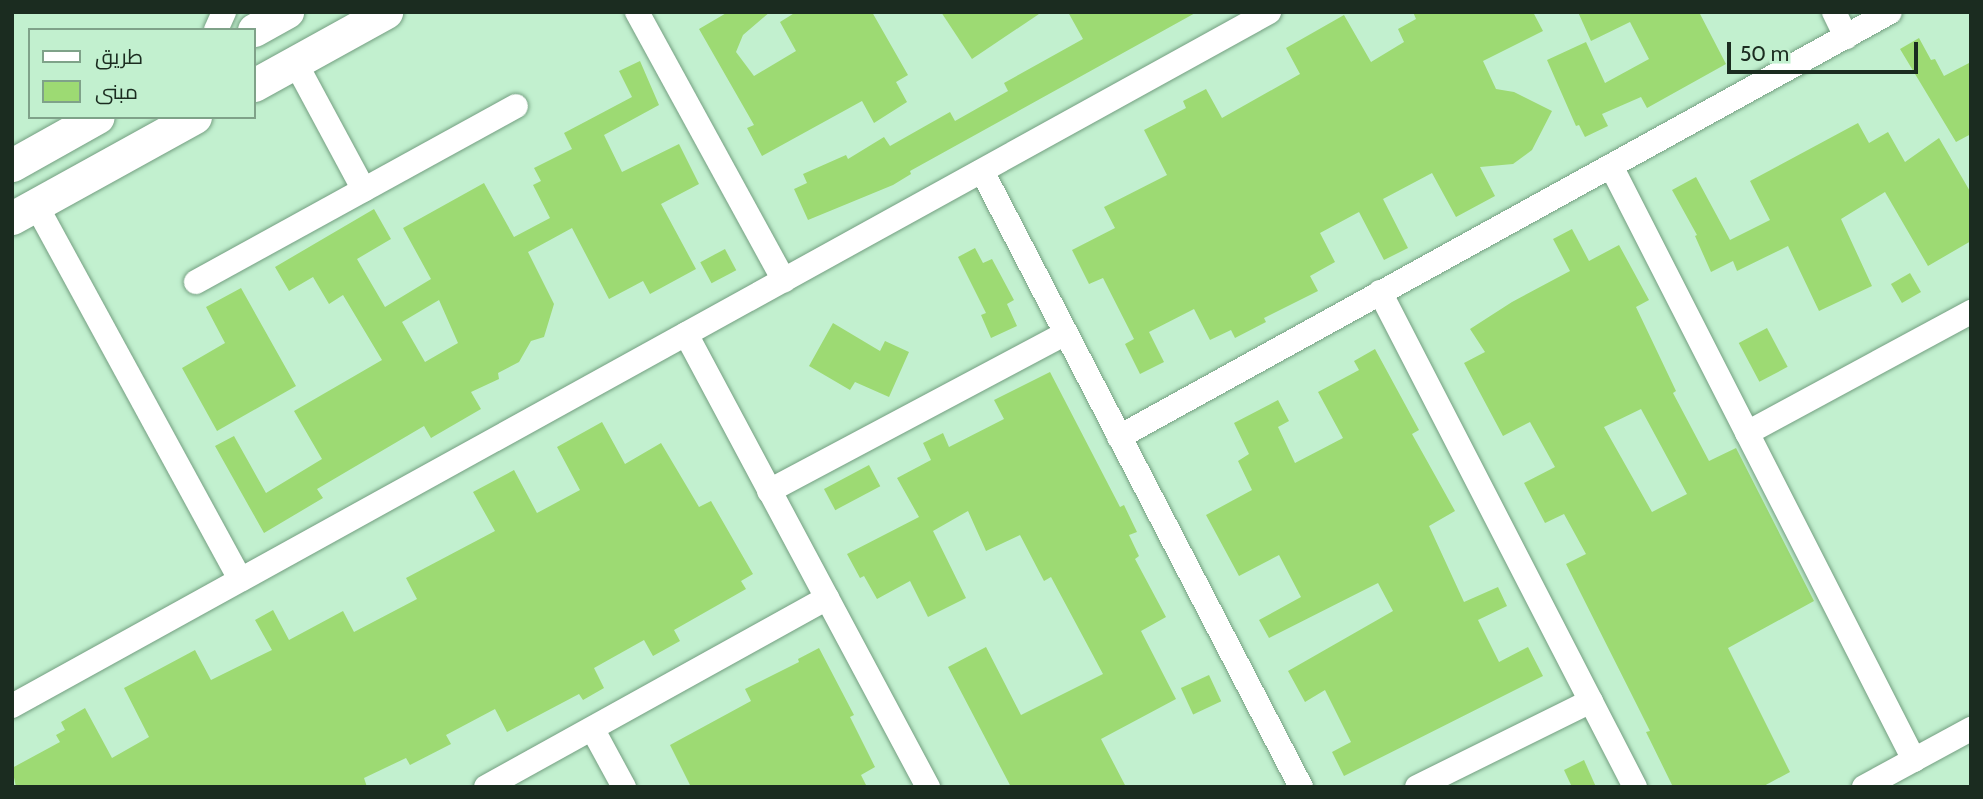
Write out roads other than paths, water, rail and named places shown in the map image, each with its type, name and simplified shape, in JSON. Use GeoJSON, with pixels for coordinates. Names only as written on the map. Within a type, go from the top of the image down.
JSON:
{"type":"FeatureCollection","features":[{"type":"Feature","properties":{"kind":"main road"},"geometry":{"type":"LineString","coordinates":[[256,29],[287,12]]}},
{"type":"Feature","properties":{"kind":"main road"},"geometry":{"type":"LineString","coordinates":[[256,84],[386,12]]}},
{"type":"Feature","properties":{"kind":"main road"},"geometry":{"type":"LineString","coordinates":[[12,165],[94,119]]}},
{"type":"Feature","properties":{"kind":"main road"},"geometry":{"type":"LineString","coordinates":[[24,211],[191,119]]}},
{"type":"Feature","properties":{"kind":"street"},"geometry":{"type":"LineString","coordinates":[[217,28],[224,12]]}},
{"type":"Feature","properties":{"kind":"street"},"geometry":{"type":"LineString","coordinates":[[637,12],[784,280]]}},
{"type":"Feature","properties":{"kind":"street"},"geometry":{"type":"LineString","coordinates":[[12,706],[1269,12]]}},
{"type":"Feature","properties":{"kind":"street"},"geometry":{"type":"LineString","coordinates":[[1834,12],[1846,37]]}},
{"type":"Feature","properties":{"kind":"street"},"geometry":{"type":"LineString","coordinates":[[1119,436],[1890,12]]}},
{"type":"Feature","properties":{"kind":"street"},"geometry":{"type":"LineString","coordinates":[[295,62],[364,190]]}},
{"type":"Feature","properties":{"kind":"street"},"geometry":{"type":"LineString","coordinates":[[196,282],[516,106]]}},
{"type":"Feature","properties":{"kind":"street"},"geometry":{"type":"LineString","coordinates":[[1611,166],[1914,760]]}},
{"type":"Feature","properties":{"kind":"street"},"geometry":{"type":"LineString","coordinates":[[982,171],[1301,787]]}},
{"type":"Feature","properties":{"kind":"street"},"geometry":{"type":"LineString","coordinates":[[24,211],[240,579]]}},
{"type":"Feature","properties":{"kind":"street"},"geometry":{"type":"LineString","coordinates":[[1380,292],[1635,787]]}},
{"type":"Feature","properties":{"kind":"street"},"geometry":{"type":"LineString","coordinates":[[1747,433],[1971,312]]}},
{"type":"Feature","properties":{"kind":"street"},"geometry":{"type":"LineString","coordinates":[[769,491],[1066,333]]}},
{"type":"Feature","properties":{"kind":"street"},"geometry":{"type":"LineString","coordinates":[[686,334],[929,787]]}},
{"type":"Feature","properties":{"kind":"street"},"geometry":{"type":"LineString","coordinates":[[486,787],[827,598]]}},
{"type":"Feature","properties":{"kind":"street"},"geometry":{"type":"LineString","coordinates":[[1417,787],[1591,701]]}},
{"type":"Feature","properties":{"kind":"street"},"geometry":{"type":"LineString","coordinates":[[1864,787],[1971,729]]}},
{"type":"Feature","properties":{"kind":"street"},"geometry":{"type":"LineString","coordinates":[[593,730],[624,787]]}}]}
